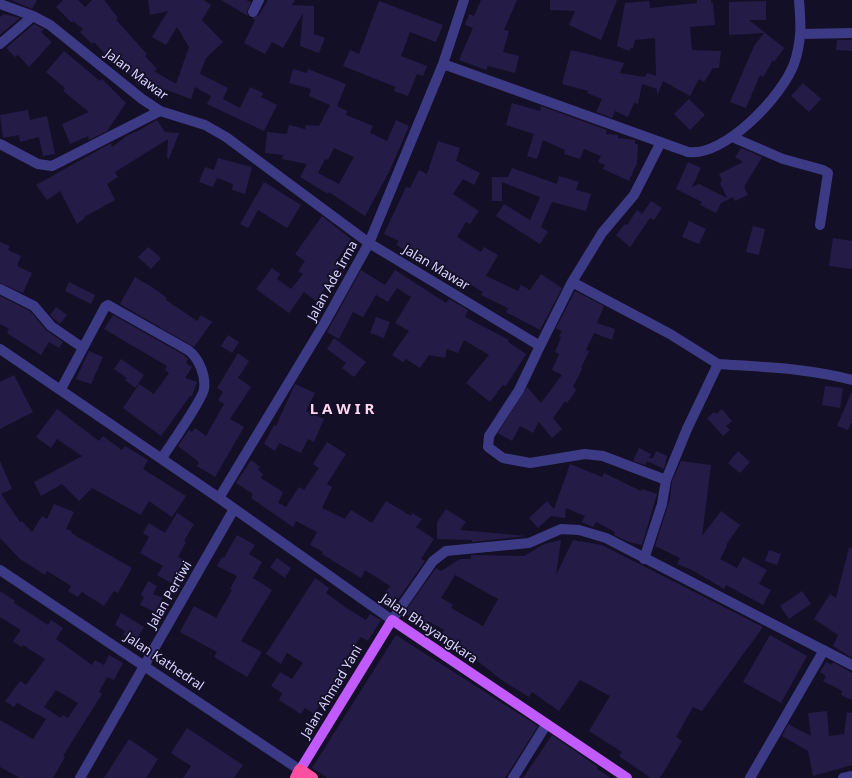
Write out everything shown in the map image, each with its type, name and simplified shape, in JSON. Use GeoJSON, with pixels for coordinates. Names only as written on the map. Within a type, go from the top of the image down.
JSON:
{"type":"FeatureCollection","features":[{"type":"Feature","properties":{"kind":"highway","name":"Jalan Kathedral"},"geometry":{"type":"LineString","coordinates":[[298,774],[312,778]]}},
{"type":"Feature","properties":{"kind":"main road","name":"Jalan Bhayangkara"},"geometry":{"type":"LineString","coordinates":[[392,620],[546,725],[627,778]]}},
{"type":"Feature","properties":{"kind":"main road","name":"Jalan Ahmad Yani"},"geometry":{"type":"LineString","coordinates":[[298,774],[392,620]]}},
{"type":"Feature","properties":{"kind":"street"},"geometry":{"type":"LineString","coordinates":[[253,12],[259,0]]}},
{"type":"Feature","properties":{"kind":"street","name":"Jalan Ade Irma"},"geometry":{"type":"LineString","coordinates":[[219,498],[324,324],[369,243],[443,64],[464,0]]}},
{"type":"Feature","properties":{"kind":"street"},"geometry":{"type":"LineString","coordinates":[[443,64],[661,142],[696,153],[714,148],[732,137],[774,99],[786,82],[794,63],[801,34],[799,0]]}},
{"type":"Feature","properties":{"kind":"street","name":"Jalan Mawar"},"geometry":{"type":"LineString","coordinates":[[3,3],[50,25],[142,99],[160,111],[205,125],[226,137],[369,243],[540,346]]}},
{"type":"Feature","properties":{"kind":"street"},"geometry":{"type":"LineString","coordinates":[[0,44],[33,16]]}},
{"type":"Feature","properties":{"kind":"street"},"geometry":{"type":"LineString","coordinates":[[801,34],[852,33]]}},
{"type":"Feature","properties":{"kind":"street"},"geometry":{"type":"LineString","coordinates":[[0,144],[38,164],[52,166],[160,111]]}},
{"type":"Feature","properties":{"kind":"street"},"geometry":{"type":"LineString","coordinates":[[732,137],[783,158],[823,170],[828,173],[820,225]]}},
{"type":"Feature","properties":{"kind":"street"},"geometry":{"type":"LineString","coordinates":[[661,142],[637,191],[602,233],[572,282],[519,390],[489,436],[488,447],[490,450],[503,458],[530,463],[585,454],[603,456],[666,480]]}},
{"type":"Feature","properties":{"kind":"street"},"geometry":{"type":"LineString","coordinates":[[572,282],[670,334],[718,364],[787,367],[836,375],[852,380]]}},
{"type":"Feature","properties":{"kind":"street"},"geometry":{"type":"LineString","coordinates":[[0,289],[34,306],[51,326],[83,348]]}},
{"type":"Feature","properties":{"kind":"street"},"geometry":{"type":"LineString","coordinates":[[61,389],[108,305],[193,354],[204,373],[204,390],[162,458]]}},
{"type":"Feature","properties":{"kind":"street","name":"Jalan Bhayangkara"},"geometry":{"type":"LineString","coordinates":[[0,349],[162,458],[392,620]]}},
{"type":"Feature","properties":{"kind":"street"},"geometry":{"type":"LineString","coordinates":[[644,559],[662,504],[666,480],[687,429],[718,364]]}},
{"type":"Feature","properties":{"kind":"street","name":"Jalan Pertiwi"},"geometry":{"type":"LineString","coordinates":[[80,778],[234,509]]}},
{"type":"Feature","properties":{"kind":"street"},"geometry":{"type":"LineString","coordinates":[[392,620],[433,561],[446,551],[529,543],[561,529],[579,530],[606,538],[644,559],[852,665]]}},
{"type":"Feature","properties":{"kind":"street","name":"Jalan Kathedral"},"geometry":{"type":"LineString","coordinates":[[0,570],[145,666],[298,774]]}},
{"type":"Feature","properties":{"kind":"street"},"geometry":{"type":"LineString","coordinates":[[750,778],[824,650]]}},
{"type":"Feature","properties":{"kind":"street"},"geometry":{"type":"LineString","coordinates":[[513,778],[546,725]]}},
{"type":"Feature","properties":{"kind":"street"},"geometry":{"type":"LineString","coordinates":[[843,778],[852,776]]}},
{"type":"Feature","properties":{"kind":"building"},"geometry":{"type":"Polygon","coordinates":[[[11,0],[37,0],[32,9],[11,0]]]}},
{"type":"Feature","properties":{"kind":"building"},"geometry":{"type":"Polygon","coordinates":[[[63,0],[78,0],[85,7],[92,0],[104,0],[118,18],[116,20],[147,54],[145,56],[157,69],[154,71],[176,84],[189,47],[177,27],[166,45],[152,37],[168,11],[150,15],[148,0],[204,0],[211,5],[202,20],[223,42],[206,58],[200,74],[228,88],[223,99],[240,108],[250,87],[263,93],[261,97],[277,105],[264,131],[207,104],[211,96],[195,87],[191,99],[164,89],[162,93],[142,83],[139,86],[110,51],[106,55],[94,42],[92,44],[80,32],[83,29],[73,21],[72,23],[56,7],[63,0]]]}},
{"type":"Feature","properties":{"kind":"building"},"geometry":{"type":"Polygon","coordinates":[[[221,0],[246,0],[251,2],[247,12],[248,16],[221,0]]]}},
{"type":"Feature","properties":{"kind":"building"},"geometry":{"type":"Polygon","coordinates":[[[268,0],[295,0],[292,5],[314,6],[314,34],[325,38],[319,53],[300,46],[303,13],[283,48],[272,42],[265,54],[244,43],[255,20],[252,18],[259,15],[268,0]]]}},
{"type":"Feature","properties":{"kind":"building"},"geometry":{"type":"Polygon","coordinates":[[[481,0],[517,0],[504,30],[509,31],[503,52],[519,56],[515,73],[488,66],[486,70],[459,60],[473,28],[465,25],[469,14],[474,16],[481,0]]]}},
{"type":"Feature","properties":{"kind":"building"},"geometry":{"type":"Polygon","coordinates":[[[550,0],[617,0],[601,40],[569,25],[575,11],[550,10],[550,0]]]}},
{"type":"Feature","properties":{"kind":"building"},"geometry":{"type":"Polygon","coordinates":[[[697,0],[711,0],[711,3],[713,3],[715,25],[690,27],[692,50],[721,51],[719,68],[713,68],[704,82],[699,79],[690,96],[663,81],[657,96],[657,89],[642,84],[638,104],[634,103],[628,117],[615,111],[612,118],[596,112],[602,99],[587,93],[588,91],[562,84],[571,50],[624,63],[620,73],[645,77],[647,73],[656,76],[655,38],[635,40],[633,48],[629,51],[617,46],[625,3],[649,1],[650,8],[697,3],[697,0]]]}},
{"type":"Feature","properties":{"kind":"building"},"geometry":{"type":"Polygon","coordinates":[[[379,1],[443,25],[436,42],[410,32],[401,56],[427,66],[423,76],[417,74],[408,96],[394,91],[396,87],[343,66],[350,50],[359,54],[379,1]]]}},
{"type":"Feature","properties":{"kind":"building"},"geometry":{"type":"Polygon","coordinates":[[[766,1],[766,20],[749,20],[784,48],[774,62],[773,60],[763,77],[760,75],[746,108],[730,102],[754,46],[764,33],[729,35],[729,2],[766,1]]]}},
{"type":"Feature","properties":{"kind":"building"},"geometry":{"type":"Polygon","coordinates":[[[4,14],[20,18],[0,35],[0,17],[4,14]]]}},
{"type":"Feature","properties":{"kind":"building"},"geometry":{"type":"Polygon","coordinates":[[[34,24],[44,29],[41,32],[52,42],[29,67],[18,55],[15,57],[6,48],[34,24]]]}},
{"type":"Feature","properties":{"kind":"building"},"geometry":{"type":"Polygon","coordinates":[[[837,40],[852,40],[852,51],[836,50],[837,40]]]}},
{"type":"Feature","properties":{"kind":"building"},"geometry":{"type":"Polygon","coordinates":[[[64,51],[100,81],[102,79],[126,103],[107,131],[89,140],[88,136],[70,144],[62,124],[89,112],[63,91],[65,88],[46,72],[64,51]]]}},
{"type":"Feature","properties":{"kind":"building"},"geometry":{"type":"Polygon","coordinates":[[[293,69],[307,73],[308,69],[346,84],[337,106],[347,111],[346,115],[373,126],[370,133],[387,141],[396,120],[409,126],[389,172],[365,216],[329,192],[328,194],[300,177],[307,164],[282,159],[283,155],[265,153],[267,132],[287,134],[289,125],[305,129],[306,125],[319,126],[330,105],[309,96],[311,89],[289,83],[293,69]],[[334,148],[328,160],[325,159],[318,173],[339,184],[354,157],[334,148]]]}},
{"type":"Feature","properties":{"kind":"building"},"geometry":{"type":"Polygon","coordinates":[[[803,83],[821,99],[809,112],[791,96],[803,83]]]}},
{"type":"Feature","properties":{"kind":"building"},"geometry":{"type":"Polygon","coordinates":[[[689,99],[705,115],[690,130],[674,114],[689,99]]]}},
{"type":"Feature","properties":{"kind":"building"},"geometry":{"type":"Polygon","coordinates":[[[512,103],[540,111],[541,106],[607,130],[606,134],[618,135],[618,138],[635,140],[635,144],[638,144],[637,163],[629,181],[603,169],[605,165],[598,162],[601,156],[584,149],[580,159],[564,154],[565,150],[543,140],[537,159],[527,156],[534,134],[506,125],[512,103]]]}},
{"type":"Feature","properties":{"kind":"building"},"geometry":{"type":"Polygon","coordinates":[[[28,110],[30,120],[47,116],[55,154],[43,156],[39,137],[20,142],[19,135],[3,138],[0,115],[28,110]]]}},
{"type":"Feature","properties":{"kind":"building"},"geometry":{"type":"Polygon","coordinates":[[[157,120],[165,132],[179,133],[169,159],[167,158],[168,139],[115,172],[118,177],[107,184],[115,200],[84,217],[85,218],[77,224],[60,191],[47,200],[36,185],[111,143],[112,147],[128,135],[157,120]]]}},
{"type":"Feature","properties":{"kind":"building"},"geometry":{"type":"Polygon","coordinates":[[[438,141],[460,148],[456,161],[480,173],[474,185],[463,179],[453,194],[479,211],[470,224],[466,222],[457,237],[481,252],[484,247],[498,255],[486,276],[518,291],[521,285],[530,290],[541,274],[562,288],[540,330],[506,312],[508,308],[481,295],[483,292],[440,267],[438,271],[406,252],[396,244],[399,241],[384,234],[406,187],[410,188],[419,170],[427,174],[438,141]]]}},
{"type":"Feature","properties":{"kind":"building"},"geometry":{"type":"Polygon","coordinates":[[[741,148],[762,157],[744,187],[748,195],[735,201],[733,197],[721,203],[716,213],[700,205],[702,202],[676,189],[688,162],[701,168],[692,187],[699,184],[727,198],[720,183],[722,181],[719,174],[743,162],[735,157],[741,148]]]}},
{"type":"Feature","properties":{"kind":"building"},"geometry":{"type":"Polygon","coordinates":[[[218,158],[252,167],[245,194],[232,190],[233,184],[217,178],[213,187],[199,182],[205,167],[214,170],[218,158]]]}},
{"type":"Feature","properties":{"kind":"building"},"geometry":{"type":"Polygon","coordinates":[[[512,168],[557,184],[559,176],[579,182],[576,190],[591,194],[586,211],[552,202],[541,227],[548,232],[540,244],[496,216],[504,204],[530,220],[540,197],[502,182],[502,201],[492,201],[492,178],[489,177],[508,177],[512,168]]]}},
{"type":"Feature","properties":{"kind":"building"},"geometry":{"type":"Polygon","coordinates":[[[264,182],[301,205],[287,228],[258,210],[248,228],[240,224],[264,182]]]}},
{"type":"Feature","properties":{"kind":"building"},"geometry":{"type":"Polygon","coordinates":[[[651,201],[662,208],[654,220],[650,218],[630,247],[616,235],[625,224],[627,225],[637,210],[642,214],[651,201]]]}},
{"type":"Feature","properties":{"kind":"building"},"geometry":{"type":"Polygon","coordinates":[[[322,216],[351,239],[336,261],[341,265],[316,301],[304,292],[289,313],[256,289],[272,268],[280,274],[277,279],[291,289],[303,274],[298,271],[305,261],[295,254],[322,216]]]}},
{"type":"Feature","properties":{"kind":"building"},"geometry":{"type":"Polygon","coordinates":[[[689,221],[706,229],[699,244],[682,237],[689,221]]]}},
{"type":"Feature","properties":{"kind":"building"},"geometry":{"type":"Polygon","coordinates":[[[753,226],[765,229],[759,255],[746,252],[753,226]]]}},
{"type":"Feature","properties":{"kind":"building"},"geometry":{"type":"Polygon","coordinates":[[[833,238],[852,241],[852,269],[829,266],[833,238]]]}},
{"type":"Feature","properties":{"kind":"building"},"geometry":{"type":"Polygon","coordinates":[[[0,242],[10,246],[8,250],[21,256],[17,266],[32,273],[23,293],[0,283],[0,242]]]}},
{"type":"Feature","properties":{"kind":"building"},"geometry":{"type":"Polygon","coordinates":[[[148,247],[161,258],[151,269],[138,257],[148,247]]]}},
{"type":"Feature","properties":{"kind":"building"},"geometry":{"type":"Polygon","coordinates":[[[361,270],[385,285],[395,270],[446,303],[449,299],[468,310],[465,317],[509,340],[508,342],[526,354],[506,386],[503,385],[490,402],[466,383],[489,355],[464,340],[458,353],[447,349],[445,358],[429,355],[420,368],[406,359],[403,362],[392,355],[409,331],[395,323],[411,297],[397,288],[388,302],[376,295],[363,317],[353,312],[339,339],[327,332],[361,270]]]}},
{"type":"Feature","properties":{"kind":"building"},"geometry":{"type":"Polygon","coordinates":[[[135,277],[152,287],[167,298],[166,300],[197,321],[201,315],[212,322],[194,347],[120,304],[135,277]]]}},
{"type":"Feature","properties":{"kind":"building"},"geometry":{"type":"Polygon","coordinates":[[[69,282],[95,295],[91,304],[65,291],[69,282]]]}},
{"type":"Feature","properties":{"kind":"building"},"geometry":{"type":"Polygon","coordinates":[[[575,291],[604,306],[597,323],[615,329],[612,340],[594,333],[586,350],[589,351],[581,368],[582,369],[573,387],[576,389],[575,392],[567,403],[565,401],[553,418],[562,429],[552,438],[539,422],[533,433],[520,426],[512,441],[498,433],[527,387],[541,403],[562,375],[552,370],[559,354],[555,352],[561,337],[559,336],[562,331],[556,328],[575,291]]]}},
{"type":"Feature","properties":{"kind":"building"},"geometry":{"type":"Polygon","coordinates":[[[0,296],[30,311],[46,330],[63,342],[59,348],[49,342],[41,355],[7,333],[9,329],[0,324],[0,296]]]}},
{"type":"Feature","properties":{"kind":"building"},"geometry":{"type":"Polygon","coordinates":[[[56,307],[67,315],[60,324],[50,315],[56,307]]]}},
{"type":"Feature","properties":{"kind":"building"},"geometry":{"type":"Polygon","coordinates":[[[113,315],[184,355],[188,359],[186,363],[192,367],[185,378],[197,382],[192,396],[190,396],[161,436],[123,408],[139,384],[154,394],[169,373],[165,370],[167,366],[104,329],[113,315]]]}},
{"type":"Feature","properties":{"kind":"building"},"geometry":{"type":"Polygon","coordinates":[[[376,317],[390,322],[384,338],[370,333],[376,317]]]}},
{"type":"Feature","properties":{"kind":"building"},"geometry":{"type":"Polygon","coordinates":[[[228,335],[239,342],[232,353],[221,346],[228,335]]]}},
{"type":"Feature","properties":{"kind":"building"},"geometry":{"type":"Polygon","coordinates":[[[334,338],[366,362],[354,377],[342,368],[346,363],[327,349],[334,338]]]}},
{"type":"Feature","properties":{"kind":"building"},"geometry":{"type":"Polygon","coordinates":[[[89,351],[103,357],[91,384],[76,379],[89,351]]]}},
{"type":"Feature","properties":{"kind":"building"},"geometry":{"type":"Polygon","coordinates":[[[238,353],[249,361],[238,378],[251,387],[230,419],[244,427],[215,477],[197,466],[199,462],[178,446],[189,430],[192,432],[195,428],[206,436],[224,404],[218,400],[223,392],[217,388],[238,353]]]}},
{"type":"Feature","properties":{"kind":"building"},"geometry":{"type":"Polygon","coordinates":[[[121,359],[144,375],[135,388],[125,380],[127,378],[114,369],[121,359]]]}},
{"type":"Feature","properties":{"kind":"building"},"geometry":{"type":"Polygon","coordinates":[[[14,375],[33,412],[0,429],[0,382],[14,375]]]}},
{"type":"Feature","properties":{"kind":"building"},"geometry":{"type":"Polygon","coordinates":[[[295,384],[315,393],[306,411],[324,419],[314,442],[308,439],[301,453],[279,443],[275,451],[264,444],[274,425],[276,426],[295,384]]]}},
{"type":"Feature","properties":{"kind":"building"},"geometry":{"type":"Polygon","coordinates":[[[825,386],[843,388],[840,408],[822,405],[825,386]]]}},
{"type":"Feature","properties":{"kind":"building"},"geometry":{"type":"Polygon","coordinates":[[[852,391],[852,422],[848,430],[837,426],[852,391]]]}},
{"type":"Feature","properties":{"kind":"building"},"geometry":{"type":"Polygon","coordinates":[[[57,409],[99,441],[103,436],[122,450],[125,446],[148,460],[143,469],[186,496],[172,517],[149,501],[141,515],[92,488],[79,501],[62,484],[41,496],[34,482],[82,456],[57,439],[51,448],[36,437],[57,409]]]}},
{"type":"Feature","properties":{"kind":"building"},"geometry":{"type":"Polygon","coordinates":[[[722,409],[732,421],[726,426],[730,430],[723,436],[707,418],[714,412],[716,414],[722,409]]]}},
{"type":"Feature","properties":{"kind":"building"},"geometry":{"type":"Polygon","coordinates":[[[327,442],[346,454],[327,484],[332,487],[322,508],[345,519],[351,510],[372,523],[386,501],[411,516],[412,513],[422,519],[416,527],[434,539],[421,559],[425,561],[394,605],[382,597],[390,586],[365,570],[361,578],[322,554],[323,552],[310,545],[317,532],[296,521],[293,527],[251,498],[253,494],[236,483],[251,460],[260,467],[258,470],[263,474],[261,478],[283,492],[278,503],[286,507],[299,487],[304,490],[319,468],[313,464],[327,442]]]}},
{"type":"Feature","properties":{"kind":"building"},"geometry":{"type":"Polygon","coordinates":[[[639,448],[651,454],[649,458],[653,458],[656,451],[667,456],[664,469],[647,461],[645,465],[633,461],[639,448]]]}},
{"type":"Feature","properties":{"kind":"building"},"geometry":{"type":"Polygon","coordinates":[[[738,451],[750,462],[740,473],[728,463],[738,451]]]}},
{"type":"Feature","properties":{"kind":"building"},"geometry":{"type":"Polygon","coordinates":[[[0,461],[12,489],[1,494],[20,522],[22,521],[32,532],[42,516],[47,519],[54,504],[74,512],[66,529],[72,531],[71,533],[132,568],[118,593],[114,591],[104,606],[82,592],[78,597],[68,591],[71,586],[47,571],[45,575],[20,559],[0,538],[0,461]]]}},
{"type":"Feature","properties":{"kind":"building"},"geometry":{"type":"Polygon","coordinates":[[[681,461],[711,465],[702,536],[721,511],[740,525],[726,545],[727,546],[720,559],[737,568],[743,557],[767,570],[759,584],[771,590],[763,605],[726,585],[724,589],[692,570],[677,564],[680,558],[655,546],[670,499],[672,481],[681,461]]]}},
{"type":"Feature","properties":{"kind":"building"},"geometry":{"type":"Polygon","coordinates":[[[570,464],[602,477],[604,473],[641,491],[642,489],[657,494],[642,545],[629,542],[614,535],[615,532],[596,522],[593,527],[582,522],[585,516],[566,508],[565,518],[551,516],[538,528],[529,518],[547,501],[554,509],[570,464]]]}},
{"type":"Feature","properties":{"kind":"building"},"geometry":{"type":"Polygon","coordinates":[[[446,509],[466,522],[460,530],[526,536],[472,542],[472,540],[437,539],[437,522],[446,509]]]}},
{"type":"Feature","properties":{"kind":"building"},"geometry":{"type":"Polygon","coordinates":[[[177,513],[194,524],[184,541],[186,542],[178,557],[184,560],[171,583],[157,575],[163,566],[140,553],[149,537],[143,533],[149,523],[165,533],[177,513]]]}},
{"type":"Feature","properties":{"kind":"building"},"geometry":{"type":"Polygon","coordinates":[[[237,535],[255,545],[249,554],[262,562],[253,578],[272,590],[241,641],[262,652],[247,677],[214,657],[217,652],[180,632],[194,606],[216,618],[232,590],[230,589],[237,576],[217,566],[222,557],[224,558],[237,535]]]}},
{"type":"Feature","properties":{"kind":"building"},"geometry":{"type":"Polygon","coordinates":[[[561,540],[556,575],[573,540],[602,545],[763,627],[702,711],[693,707],[676,737],[682,741],[660,778],[651,778],[619,756],[622,752],[589,731],[610,696],[580,680],[559,711],[532,692],[529,697],[503,681],[475,659],[476,658],[457,645],[456,646],[440,637],[444,630],[428,621],[425,626],[404,613],[436,568],[441,571],[460,559],[471,559],[471,555],[524,556],[544,544],[561,540]],[[455,575],[441,598],[453,605],[451,608],[483,626],[498,599],[455,575]]]}},
{"type":"Feature","properties":{"kind":"building"},"geometry":{"type":"Polygon","coordinates":[[[849,548],[852,548],[852,658],[833,646],[838,635],[814,619],[830,594],[836,598],[849,548]]]}},
{"type":"Feature","properties":{"kind":"building"},"geometry":{"type":"Polygon","coordinates":[[[769,550],[781,554],[777,565],[765,561],[769,550]]]}},
{"type":"Feature","properties":{"kind":"building"},"geometry":{"type":"Polygon","coordinates":[[[277,558],[291,568],[285,578],[270,567],[277,558]]]}},
{"type":"Feature","properties":{"kind":"building"},"geometry":{"type":"Polygon","coordinates":[[[315,578],[329,588],[326,593],[345,607],[366,620],[370,614],[381,620],[368,641],[361,637],[340,666],[347,671],[338,685],[335,684],[330,694],[328,692],[314,714],[305,708],[301,714],[279,700],[282,693],[271,686],[280,672],[292,679],[303,663],[287,653],[281,664],[266,654],[315,578]]]}},
{"type":"Feature","properties":{"kind":"building"},"geometry":{"type":"Polygon","coordinates":[[[148,581],[157,586],[153,594],[163,598],[156,612],[140,605],[144,597],[141,595],[148,581]]]}},
{"type":"Feature","properties":{"kind":"building"},"geometry":{"type":"Polygon","coordinates":[[[0,591],[15,601],[14,603],[48,625],[51,620],[63,628],[56,639],[92,665],[95,660],[104,665],[109,655],[123,663],[114,680],[107,677],[99,692],[102,694],[63,756],[65,757],[53,778],[20,778],[0,767],[0,720],[33,739],[46,719],[17,703],[14,707],[5,701],[20,681],[26,685],[45,659],[23,645],[22,647],[13,641],[21,630],[0,617],[0,591]],[[56,690],[44,707],[61,718],[63,715],[68,718],[78,703],[56,690]]]}},
{"type":"Feature","properties":{"kind":"building"},"geometry":{"type":"Polygon","coordinates":[[[802,591],[811,604],[789,619],[780,606],[802,591]]]}},
{"type":"Feature","properties":{"kind":"building"},"geometry":{"type":"Polygon","coordinates":[[[121,613],[144,627],[135,642],[123,635],[125,631],[115,625],[121,613]]]}},
{"type":"Feature","properties":{"kind":"building"},"geometry":{"type":"Polygon","coordinates":[[[396,635],[538,726],[505,778],[328,778],[312,768],[396,635]]]}},
{"type":"Feature","properties":{"kind":"building"},"geometry":{"type":"Polygon","coordinates":[[[770,635],[807,656],[781,703],[743,682],[770,635]]]}},
{"type":"Feature","properties":{"kind":"building"},"geometry":{"type":"Polygon","coordinates":[[[826,662],[832,665],[833,662],[852,673],[852,700],[841,695],[842,691],[823,681],[826,676],[820,672],[826,662]]]}},
{"type":"Feature","properties":{"kind":"building"},"geometry":{"type":"Polygon","coordinates":[[[827,711],[829,736],[844,734],[847,712],[852,713],[852,765],[813,776],[808,751],[782,736],[788,724],[811,736],[808,713],[827,711]]]}},
{"type":"Feature","properties":{"kind":"building"},"geometry":{"type":"Polygon","coordinates":[[[187,728],[243,765],[234,778],[183,778],[191,766],[171,753],[187,728]]]}},
{"type":"Feature","properties":{"kind":"building"},"geometry":{"type":"Polygon","coordinates":[[[552,735],[598,767],[597,769],[611,778],[523,778],[552,735]]]}},
{"type":"Feature","properties":{"kind":"building"},"geometry":{"type":"Polygon","coordinates":[[[129,739],[158,759],[146,778],[104,778],[129,739]]]}},
{"type":"Feature","properties":{"kind":"district","name":"L A W I R"},"geometry":{"type":"Point","coordinates":[342,410]}}]}
